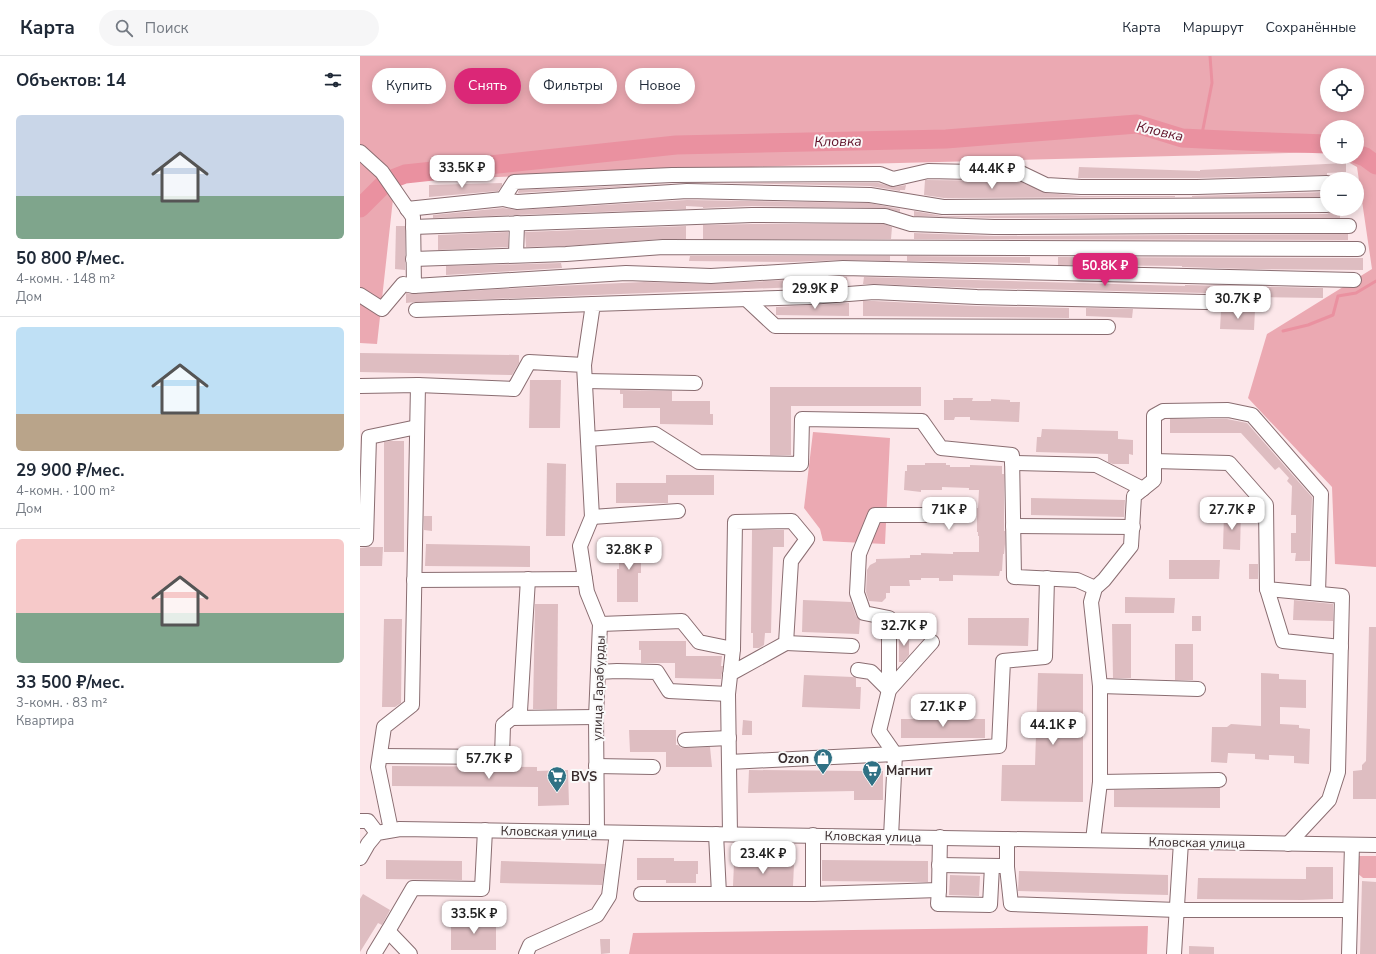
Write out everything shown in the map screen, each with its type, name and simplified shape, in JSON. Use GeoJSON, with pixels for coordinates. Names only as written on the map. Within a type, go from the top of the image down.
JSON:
{"type":"FeatureCollection","features":[{"type":"Feature","properties":{"kind":"street"},"geometry":{"type":"LineString","coordinates":[[360,152],[382,172],[412,217],[414,286]]}},
{"type":"Feature","properties":{"kind":"street"},"geometry":{"type":"LineString","coordinates":[[503,199],[514,182],[672,175],[880,174],[893,179],[928,171],[1021,173],[1046,185],[1081,187],[1197,187],[1320,183]]}},
{"type":"Feature","properties":{"kind":"street"},"geometry":{"type":"LineString","coordinates":[[407,209],[503,199],[517,202],[687,191],[870,195],[943,207],[1320,205]]}},
{"type":"Feature","properties":{"kind":"street"},"geometry":{"type":"LineString","coordinates":[[413,227],[752,215],[885,216],[911,224],[994,227],[1349,226]]}},
{"type":"Feature","properties":{"kind":"street"},"geometry":{"type":"LineString","coordinates":[[516,223],[516,255]]}},
{"type":"Feature","properties":{"kind":"street"},"geometry":{"type":"LineString","coordinates":[[413,259],[566,254],[662,247],[1358,249]]}},
{"type":"Feature","properties":{"kind":"street"},"geometry":{"type":"LineString","coordinates":[[360,295],[382,309],[403,284],[414,286],[626,273],[711,276],[843,268],[1354,280]]}},
{"type":"Feature","properties":{"kind":"street"},"geometry":{"type":"LineString","coordinates":[[416,310],[810,297],[874,292],[977,297],[1250,303]]}},
{"type":"Feature","properties":{"kind":"street"},"geometry":{"type":"LineString","coordinates":[[746,299],[775,326],[1108,328]]}},
{"type":"Feature","properties":{"kind":"street","name":"улица Гарабурды"},"geometry":{"type":"LineString","coordinates":[[593,304],[584,365],[592,517],[580,546],[587,592],[600,624],[596,717],[597,832]]}},
{"type":"Feature","properties":{"kind":"street"},"geometry":{"type":"LineString","coordinates":[[360,386],[418,385],[514,389],[529,362],[584,365]]}},
{"type":"Feature","properties":{"kind":"street"},"geometry":{"type":"LineString","coordinates":[[585,381],[695,383]]}},
{"type":"Feature","properties":{"kind":"street"},"geometry":{"type":"LineString","coordinates":[[384,832],[378,767],[384,727],[412,705],[418,385]]}},
{"type":"Feature","properties":{"kind":"street"},"geometry":{"type":"LineString","coordinates":[[1093,840],[1100,782],[1100,686],[1091,602],[1096,588],[1131,546],[1134,496],[1154,480],[1154,416],[1163,411],[1228,410],[1252,415],[1321,494],[1318,593]]}},
{"type":"Feature","properties":{"kind":"street"},"geometry":{"type":"LineString","coordinates":[[588,439],[655,434],[700,462],[801,464],[802,419],[922,421],[941,448],[1012,455],[1014,577],[1077,580],[1096,588]]}},
{"type":"Feature","properties":{"kind":"street"},"geometry":{"type":"LineString","coordinates":[[360,539],[366,539],[369,437],[417,427]]}},
{"type":"Feature","properties":{"kind":"street"},"geometry":{"type":"LineString","coordinates":[[1154,461],[1229,463],[1266,505],[1267,589],[1283,641],[1340,647]]}},
{"type":"Feature","properties":{"kind":"street"},"geometry":{"type":"LineString","coordinates":[[1012,463],[1096,466],[1143,489]]}},
{"type":"Feature","properties":{"kind":"street"},"geometry":{"type":"LineString","coordinates":[[592,517],[678,511]]}},
{"type":"Feature","properties":{"kind":"street"},"geometry":{"type":"LineString","coordinates":[[892,837],[894,754],[879,731],[889,690],[889,618],[864,613],[857,593],[859,554],[875,514],[959,516]]}},
{"type":"Feature","properties":{"kind":"street"},"geometry":{"type":"LineString","coordinates":[[719,894],[729,762],[728,694],[733,649],[735,522],[792,521],[807,539],[792,561],[786,643]]}},
{"type":"Feature","properties":{"kind":"street"},"geometry":{"type":"LineString","coordinates":[[1013,526],[1133,527]]}},
{"type":"Feature","properties":{"kind":"street"},"geometry":{"type":"LineString","coordinates":[[729,762],[894,754],[999,746],[1003,661],[1045,657],[1047,578]]}},
{"type":"Feature","properties":{"kind":"street"},"geometry":{"type":"LineString","coordinates":[[380,756],[502,757],[503,725],[520,711],[528,579]]}},
{"type":"Feature","properties":{"kind":"street"},"geometry":{"type":"LineString","coordinates":[[414,580],[585,579]]}},
{"type":"Feature","properties":{"kind":"street"},"geometry":{"type":"LineString","coordinates":[[1267,589],[1342,596],[1338,772],[1329,800],[1288,844]]}},
{"type":"Feature","properties":{"kind":"street"},"geometry":{"type":"LineString","coordinates":[[600,624],[682,621],[699,642],[733,649]]}},
{"type":"Feature","properties":{"kind":"street"},"geometry":{"type":"LineString","coordinates":[[889,690],[932,642]]}},
{"type":"Feature","properties":{"kind":"street"},"geometry":{"type":"LineString","coordinates":[[730,674],[786,643],[852,646]]}},
{"type":"Feature","properties":{"kind":"street"},"geometry":{"type":"LineString","coordinates":[[858,670],[870,672],[889,690]]}},
{"type":"Feature","properties":{"kind":"street"},"geometry":{"type":"LineString","coordinates":[[598,672],[657,672],[669,691],[728,694]]}},
{"type":"Feature","properties":{"kind":"street"},"geometry":{"type":"LineString","coordinates":[[1100,686],[1198,689]]}},
{"type":"Feature","properties":{"kind":"street"},"geometry":{"type":"LineString","coordinates":[[511,718],[596,717]]}},
{"type":"Feature","properties":{"kind":"street"},"geometry":{"type":"LineString","coordinates":[[685,740],[728,738]]}},
{"type":"Feature","properties":{"kind":"street"},"geometry":{"type":"LineString","coordinates":[[596,766],[652,767]]}},
{"type":"Feature","properties":{"kind":"street"},"geometry":{"type":"LineString","coordinates":[[1100,782],[1219,780]]}},
{"type":"Feature","properties":{"kind":"street"},"geometry":{"type":"LineString","coordinates":[[360,821],[368,821],[384,832]]}},
{"type":"Feature","properties":{"kind":"street","name":"Кловская улица"},"geometry":{"type":"LineString","coordinates":[[384,832],[400,829],[485,830],[1376,845]]}},
{"type":"Feature","properties":{"kind":"street"},"geometry":{"type":"LineString","coordinates":[[374,954],[413,888],[482,889],[485,830]]}},
{"type":"Feature","properties":{"kind":"street"},"geometry":{"type":"LineString","coordinates":[[360,858],[368,844],[384,832]]}},
{"type":"Feature","properties":{"kind":"street"},"geometry":{"type":"LineString","coordinates":[[526,954],[530,945],[597,915],[609,896],[617,833]]}},
{"type":"Feature","properties":{"kind":"street"},"geometry":{"type":"LineString","coordinates":[[812,894],[814,836]]}},
{"type":"Feature","properties":{"kind":"street"},"geometry":{"type":"LineString","coordinates":[[940,838],[938,904],[990,905],[992,866]]}},
{"type":"Feature","properties":{"kind":"street"},"geometry":{"type":"LineString","coordinates":[[1007,839],[1007,867],[1011,904],[1177,910],[1349,910]]}},
{"type":"Feature","properties":{"kind":"street"},"geometry":{"type":"LineString","coordinates":[[1174,954],[1181,842]]}},
{"type":"Feature","properties":{"kind":"street"},"geometry":{"type":"LineString","coordinates":[[1349,954],[1349,910],[1352,845]]}},
{"type":"Feature","properties":{"kind":"street"},"geometry":{"type":"LineString","coordinates":[[939,865],[1007,867]]}},
{"type":"Feature","properties":{"kind":"street"},"geometry":{"type":"LineString","coordinates":[[641,894],[812,894],[939,890]]}},
{"type":"Feature","properties":{"kind":"street"},"geometry":{"type":"LineString","coordinates":[[388,931],[410,954]]}},
{"type":"Feature","properties":{"kind":"shaded area"},"geometry":{"type":"Polygon","coordinates":[[[360,56],[1376,56],[1376,567],[1335,564],[1332,487],[1248,398],[1267,334],[1372,269],[1364,215],[1364,172],[1358,172],[1357,167],[1352,164],[1364,164],[1364,120],[1320,120],[1320,152],[780,166],[395,181],[377,344],[360,343],[360,56]]]}},
{"type":"Feature","properties":{"kind":"shaded area"},"geometry":{"type":"Polygon","coordinates":[[[813,432],[890,438],[885,544],[823,541],[820,529],[804,508],[813,432]]]}},
{"type":"Feature","properties":{"kind":"shaded area"},"geometry":{"type":"Polygon","coordinates":[[[1357,856],[1376,856],[1376,878],[1363,878],[1355,871],[1357,856]]]}},
{"type":"Feature","properties":{"kind":"shaded area"},"geometry":{"type":"Polygon","coordinates":[[[1148,926],[1147,954],[629,954],[633,933],[1148,926]]]}},
{"type":"Feature","properties":{"kind":"building"},"geometry":{"type":"Polygon","coordinates":[[[1346,164],[1346,172],[1320,172],[1320,175],[1197,178],[1078,178],[1079,167],[1200,170],[1346,164]]]}},
{"type":"Feature","properties":{"kind":"building"},"geometry":{"type":"Polygon","coordinates":[[[925,180],[1019,181],[1046,193],[1081,196],[1175,197],[944,198],[924,195],[925,180]]]}},
{"type":"Feature","properties":{"kind":"building"},"geometry":{"type":"Polygon","coordinates":[[[502,183],[502,186],[498,191],[429,197],[429,185],[502,183]]]}},
{"type":"Feature","properties":{"kind":"building"},"geometry":{"type":"Polygon","coordinates":[[[722,183],[878,183],[894,187],[906,185],[905,190],[900,191],[870,186],[722,183]]]}},
{"type":"Feature","properties":{"kind":"building"},"geometry":{"type":"Polygon","coordinates":[[[669,184],[518,193],[519,190],[669,184]]]}},
{"type":"Feature","properties":{"kind":"building"},"geometry":{"type":"Polygon","coordinates":[[[1320,192],[1320,197],[1192,196],[1320,192]]]}},
{"type":"Feature","properties":{"kind":"building"},"geometry":{"type":"Polygon","coordinates":[[[687,200],[869,203],[900,209],[900,212],[885,208],[752,206],[703,208],[686,206],[686,209],[433,218],[433,215],[503,208],[518,210],[687,200]]]}},
{"type":"Feature","properties":{"kind":"building"},"geometry":{"type":"Polygon","coordinates":[[[914,211],[943,216],[1320,214],[1320,216],[1340,216],[1340,218],[994,218],[914,216],[914,211]]]}},
{"type":"Feature","properties":{"kind":"building"},"geometry":{"type":"Polygon","coordinates":[[[884,224],[892,227],[891,239],[703,239],[703,225],[884,224]]]}},
{"type":"Feature","properties":{"kind":"building"},"geometry":{"type":"Polygon","coordinates":[[[396,226],[405,226],[405,270],[395,269],[396,226]]]}},
{"type":"Feature","properties":{"kind":"building"},"geometry":{"type":"Polygon","coordinates":[[[686,226],[686,239],[526,247],[525,232],[686,226]]]}},
{"type":"Feature","properties":{"kind":"building"},"geometry":{"type":"Polygon","coordinates":[[[508,232],[508,247],[438,250],[438,235],[508,232]]]}},
{"type":"Feature","properties":{"kind":"building"},"geometry":{"type":"Polygon","coordinates":[[[914,233],[994,236],[1348,234],[1348,240],[914,239],[914,233]]]}},
{"type":"Feature","properties":{"kind":"building"},"geometry":{"type":"Polygon","coordinates":[[[690,256],[890,256],[890,261],[689,261],[690,256]]]}},
{"type":"Feature","properties":{"kind":"building"},"geometry":{"type":"Polygon","coordinates":[[[907,256],[1030,257],[1030,263],[907,261],[907,256]]]}},
{"type":"Feature","properties":{"kind":"building"},"geometry":{"type":"Polygon","coordinates":[[[1058,257],[1363,258],[1363,270],[1058,265],[1058,257]]]}},
{"type":"Feature","properties":{"kind":"building"},"geometry":{"type":"Polygon","coordinates":[[[561,263],[562,268],[446,275],[446,266],[561,263]]]}},
{"type":"Feature","properties":{"kind":"building"},"geometry":{"type":"Polygon","coordinates":[[[847,277],[848,285],[406,303],[406,293],[415,294],[644,282],[711,284],[847,277]]]}},
{"type":"Feature","properties":{"kind":"building"},"geometry":{"type":"Polygon","coordinates":[[[864,277],[1185,286],[1323,288],[1323,298],[1255,297],[1250,294],[863,284],[864,277]]]}},
{"type":"Feature","properties":{"kind":"building"},"geometry":{"type":"Polygon","coordinates":[[[863,301],[1069,308],[1069,318],[863,316],[863,301]]]}},
{"type":"Feature","properties":{"kind":"building"},"geometry":{"type":"Polygon","coordinates":[[[849,303],[849,316],[776,315],[776,307],[849,303]]]}},
{"type":"Feature","properties":{"kind":"building"},"geometry":{"type":"Polygon","coordinates":[[[1086,308],[1133,309],[1132,318],[1086,316],[1086,308]]]}},
{"type":"Feature","properties":{"kind":"building"},"geometry":{"type":"Polygon","coordinates":[[[1255,310],[1254,330],[1220,329],[1221,311],[1250,312],[1255,310]]]}},
{"type":"Feature","properties":{"kind":"building"},"geometry":{"type":"Polygon","coordinates":[[[360,353],[519,355],[519,363],[512,375],[360,372],[360,353]]]}},
{"type":"Feature","properties":{"kind":"building"},"geometry":{"type":"Polygon","coordinates":[[[530,380],[561,380],[560,428],[529,428],[530,380]]]}},
{"type":"Feature","properties":{"kind":"building"},"geometry":{"type":"Polygon","coordinates":[[[770,387],[921,387],[921,406],[791,406],[791,455],[770,455],[770,387]]]}},
{"type":"Feature","properties":{"kind":"building"},"geometry":{"type":"Polygon","coordinates":[[[620,390],[672,391],[672,401],[710,401],[710,414],[713,414],[713,425],[660,424],[660,408],[623,408],[623,394],[620,394],[620,390]]]}},
{"type":"Feature","properties":{"kind":"building"},"geometry":{"type":"Polygon","coordinates":[[[953,398],[973,398],[972,401],[991,401],[991,399],[1020,402],[1019,422],[970,420],[970,417],[955,417],[954,420],[944,420],[944,400],[953,400],[953,398]]]}},
{"type":"Feature","properties":{"kind":"building"},"geometry":{"type":"Polygon","coordinates":[[[1170,419],[1227,419],[1247,423],[1312,497],[1310,561],[1295,561],[1296,553],[1291,553],[1291,533],[1296,533],[1296,515],[1291,515],[1292,486],[1287,481],[1289,478],[1279,467],[1275,470],[1241,433],[1170,433],[1170,419]]]}},
{"type":"Feature","properties":{"kind":"building"},"geometry":{"type":"Polygon","coordinates":[[[1042,429],[1118,431],[1118,439],[1133,440],[1133,455],[1129,454],[1129,464],[1113,464],[1108,462],[1108,454],[1036,452],[1037,437],[1041,437],[1042,429]]]}},
{"type":"Feature","properties":{"kind":"building"},"geometry":{"type":"Polygon","coordinates":[[[404,441],[404,552],[384,552],[384,442],[404,441]]]}},
{"type":"Feature","properties":{"kind":"building"},"geometry":{"type":"Polygon","coordinates":[[[547,463],[566,464],[565,536],[546,536],[547,463]]]}},
{"type":"Feature","properties":{"kind":"building"},"geometry":{"type":"Polygon","coordinates":[[[925,463],[946,463],[946,465],[950,465],[950,467],[970,467],[970,465],[1002,466],[1002,474],[1004,474],[1005,544],[1002,571],[1000,571],[999,576],[953,575],[953,581],[939,581],[939,578],[909,580],[910,586],[890,586],[890,593],[886,593],[886,598],[882,602],[869,601],[866,592],[867,570],[870,565],[876,562],[876,559],[910,558],[910,555],[921,555],[921,553],[953,554],[953,552],[979,552],[977,508],[979,490],[942,487],[942,490],[921,490],[921,492],[904,490],[905,471],[907,471],[907,465],[925,465],[925,463]]]}},
{"type":"Feature","properties":{"kind":"building"},"geometry":{"type":"Polygon","coordinates":[[[666,475],[714,475],[714,495],[668,495],[668,503],[616,503],[616,483],[666,483],[666,475]]]}},
{"type":"Feature","properties":{"kind":"building"},"geometry":{"type":"Polygon","coordinates":[[[1031,498],[1125,500],[1124,517],[1031,515],[1031,498]]]}},
{"type":"Feature","properties":{"kind":"building"},"geometry":{"type":"Polygon","coordinates":[[[1224,512],[1241,512],[1240,550],[1223,549],[1224,512]]]}},
{"type":"Feature","properties":{"kind":"building"},"geometry":{"type":"Polygon","coordinates":[[[424,516],[432,516],[432,531],[424,530],[424,516]]]}},
{"type":"Feature","properties":{"kind":"building"},"geometry":{"type":"Polygon","coordinates":[[[752,530],[784,530],[784,547],[773,547],[771,633],[765,633],[764,645],[759,648],[753,648],[753,633],[751,633],[752,530]]]}},
{"type":"Feature","properties":{"kind":"building"},"geometry":{"type":"Polygon","coordinates":[[[619,541],[641,541],[641,573],[638,573],[638,602],[617,602],[619,541]]]}},
{"type":"Feature","properties":{"kind":"building"},"geometry":{"type":"Polygon","coordinates":[[[426,544],[530,546],[530,567],[425,566],[426,544]]]}},
{"type":"Feature","properties":{"kind":"building"},"geometry":{"type":"Polygon","coordinates":[[[383,547],[382,566],[360,566],[360,548],[383,547]]]}},
{"type":"Feature","properties":{"kind":"building"},"geometry":{"type":"Polygon","coordinates":[[[1169,560],[1220,560],[1219,579],[1169,579],[1169,560]]]}},
{"type":"Feature","properties":{"kind":"building"},"geometry":{"type":"Polygon","coordinates":[[[1249,564],[1258,564],[1258,579],[1249,579],[1249,564]]]}},
{"type":"Feature","properties":{"kind":"building"},"geometry":{"type":"Polygon","coordinates":[[[1125,597],[1175,598],[1174,613],[1125,613],[1125,597]]]}},
{"type":"Feature","properties":{"kind":"building"},"geometry":{"type":"Polygon","coordinates":[[[803,600],[851,602],[856,616],[860,620],[859,634],[802,632],[803,600]]]}},
{"type":"Feature","properties":{"kind":"building"},"geometry":{"type":"Polygon","coordinates":[[[1294,600],[1333,604],[1333,621],[1293,620],[1294,600]]]}},
{"type":"Feature","properties":{"kind":"building"},"geometry":{"type":"Polygon","coordinates":[[[535,604],[558,604],[557,709],[533,709],[535,604]]]}},
{"type":"Feature","properties":{"kind":"building"},"geometry":{"type":"Polygon","coordinates":[[[1192,616],[1201,616],[1201,631],[1192,631],[1192,616]]]}},
{"type":"Feature","properties":{"kind":"building"},"geometry":{"type":"Polygon","coordinates":[[[968,618],[1029,618],[1028,646],[968,645],[968,618]]]}},
{"type":"Feature","properties":{"kind":"building"},"geometry":{"type":"Polygon","coordinates":[[[384,619],[402,619],[401,703],[395,707],[382,707],[384,619]]]}},
{"type":"Feature","properties":{"kind":"building"},"geometry":{"type":"Polygon","coordinates":[[[909,622],[925,622],[925,631],[909,631],[909,622]]]}},
{"type":"Feature","properties":{"kind":"building"},"geometry":{"type":"Polygon","coordinates":[[[1112,624],[1131,624],[1131,678],[1113,678],[1112,624]]]}},
{"type":"Feature","properties":{"kind":"building"},"geometry":{"type":"Polygon","coordinates":[[[1369,627],[1376,627],[1376,799],[1353,799],[1353,771],[1362,770],[1362,765],[1366,761],[1369,627]]]}},
{"type":"Feature","properties":{"kind":"building"},"geometry":{"type":"Polygon","coordinates":[[[909,634],[909,655],[903,662],[899,662],[899,635],[909,634]]]}},
{"type":"Feature","properties":{"kind":"building"},"geometry":{"type":"Polygon","coordinates":[[[639,641],[686,641],[686,656],[722,656],[721,666],[723,666],[721,679],[675,678],[675,663],[641,663],[639,641]]]}},
{"type":"Feature","properties":{"kind":"building"},"geometry":{"type":"Polygon","coordinates":[[[1175,644],[1193,644],[1193,680],[1175,680],[1175,644]]]}},
{"type":"Feature","properties":{"kind":"building"},"geometry":{"type":"Polygon","coordinates":[[[1038,673],[1083,674],[1083,802],[1001,801],[1002,765],[1035,765],[1038,673]]]}},
{"type":"Feature","properties":{"kind":"building"},"geometry":{"type":"Polygon","coordinates":[[[1261,673],[1279,674],[1279,679],[1306,680],[1306,708],[1280,707],[1280,724],[1299,725],[1299,728],[1310,729],[1309,764],[1294,763],[1294,756],[1269,755],[1269,760],[1255,759],[1255,754],[1228,753],[1227,763],[1211,762],[1212,727],[1227,727],[1231,724],[1261,726],[1261,673]]]}},
{"type":"Feature","properties":{"kind":"building"},"geometry":{"type":"Polygon","coordinates":[[[804,675],[856,678],[856,687],[861,687],[860,709],[802,707],[804,675]]]}},
{"type":"Feature","properties":{"kind":"building"},"geometry":{"type":"Polygon","coordinates":[[[901,719],[985,719],[985,738],[901,738],[901,719]]]}},
{"type":"Feature","properties":{"kind":"building"},"geometry":{"type":"Polygon","coordinates":[[[743,720],[752,721],[752,735],[742,735],[743,720]]]}},
{"type":"Feature","properties":{"kind":"building"},"geometry":{"type":"Polygon","coordinates":[[[629,730],[676,730],[676,745],[681,748],[710,747],[712,767],[666,767],[666,752],[630,752],[629,730]]]}},
{"type":"Feature","properties":{"kind":"building"},"geometry":{"type":"Polygon","coordinates":[[[864,764],[874,764],[874,771],[883,771],[883,800],[854,800],[854,791],[748,793],[749,770],[864,771],[864,764]]]}},
{"type":"Feature","properties":{"kind":"building"},"geometry":{"type":"Polygon","coordinates":[[[392,766],[537,767],[537,771],[568,770],[569,805],[538,806],[538,787],[392,786],[392,766]]]}},
{"type":"Feature","properties":{"kind":"building"},"geometry":{"type":"Polygon","coordinates":[[[1220,788],[1220,808],[1114,807],[1114,790],[1220,788]]]}},
{"type":"Feature","properties":{"kind":"building"},"geometry":{"type":"Polygon","coordinates":[[[637,858],[674,858],[674,861],[698,861],[696,883],[666,883],[666,880],[637,880],[637,858]]]}},
{"type":"Feature","properties":{"kind":"building"},"geometry":{"type":"Polygon","coordinates":[[[386,860],[462,861],[462,880],[386,879],[386,860]]]}},
{"type":"Feature","properties":{"kind":"building"},"geometry":{"type":"Polygon","coordinates":[[[822,860],[928,861],[928,882],[822,881],[822,860]]]}},
{"type":"Feature","properties":{"kind":"building"},"geometry":{"type":"Polygon","coordinates":[[[501,861],[605,864],[602,885],[500,883],[501,861]]]}},
{"type":"Feature","properties":{"kind":"building"},"geometry":{"type":"Polygon","coordinates":[[[734,863],[794,864],[793,886],[733,886],[734,863]]]}},
{"type":"Feature","properties":{"kind":"building"},"geometry":{"type":"Polygon","coordinates":[[[1306,867],[1333,867],[1333,899],[1197,899],[1198,878],[1306,879],[1306,867]]]}},
{"type":"Feature","properties":{"kind":"building"},"geometry":{"type":"Polygon","coordinates":[[[1019,871],[1168,875],[1168,895],[1018,891],[1019,871]]]}},
{"type":"Feature","properties":{"kind":"building"},"geometry":{"type":"Polygon","coordinates":[[[950,875],[980,876],[979,896],[949,895],[950,875]]]}},
{"type":"Feature","properties":{"kind":"building"},"geometry":{"type":"Polygon","coordinates":[[[1362,881],[1376,882],[1376,954],[1360,954],[1362,881]]]}},
{"type":"Feature","properties":{"kind":"building"},"geometry":{"type":"Polygon","coordinates":[[[363,894],[390,910],[382,925],[378,923],[360,952],[360,899],[363,894]]]}},
{"type":"Feature","properties":{"kind":"building"},"geometry":{"type":"Polygon","coordinates":[[[451,920],[496,920],[496,950],[451,950],[451,920]]]}},
{"type":"Feature","properties":{"kind":"building"},"geometry":{"type":"Polygon","coordinates":[[[600,939],[610,939],[610,953],[601,954],[600,939]]]}},
{"type":"Feature","properties":{"kind":"building"},"geometry":{"type":"Polygon","coordinates":[[[1189,946],[1214,947],[1214,954],[1189,954],[1189,946]]]}},
{"type":"Feature","properties":{"kind":"waterway"},"geometry":{"type":"LineString","coordinates":[[1201,139],[1212,83],[1210,56]]}},
{"type":"Feature","properties":{"kind":"waterway","name":"Кловка"},"geometry":{"type":"LineString","coordinates":[[360,208],[387,181],[405,174],[676,145],[946,139],[1137,124],[1182,138],[1320,144]]}},
{"type":"Feature","properties":{"kind":"waterway","name":"Кловка"},"geometry":{"type":"LineString","coordinates":[[1364,157],[1376,165]]}},
{"type":"Feature","properties":{"kind":"waterway"},"geometry":{"type":"LineString","coordinates":[[1283,331],[1308,325],[1333,315],[1338,296],[1356,293],[1376,281]]}},
{"type":"Feature","properties":{"kind":"place","name":"Ozon"},"geometry":{"type":"Point","coordinates":[823,775]}},
{"type":"Feature","properties":{"kind":"place","name":"Магнит"},"geometry":{"type":"Point","coordinates":[872,787]}},
{"type":"Feature","properties":{"kind":"place","name":"BVS"},"geometry":{"type":"Point","coordinates":[557,793]}}]}
